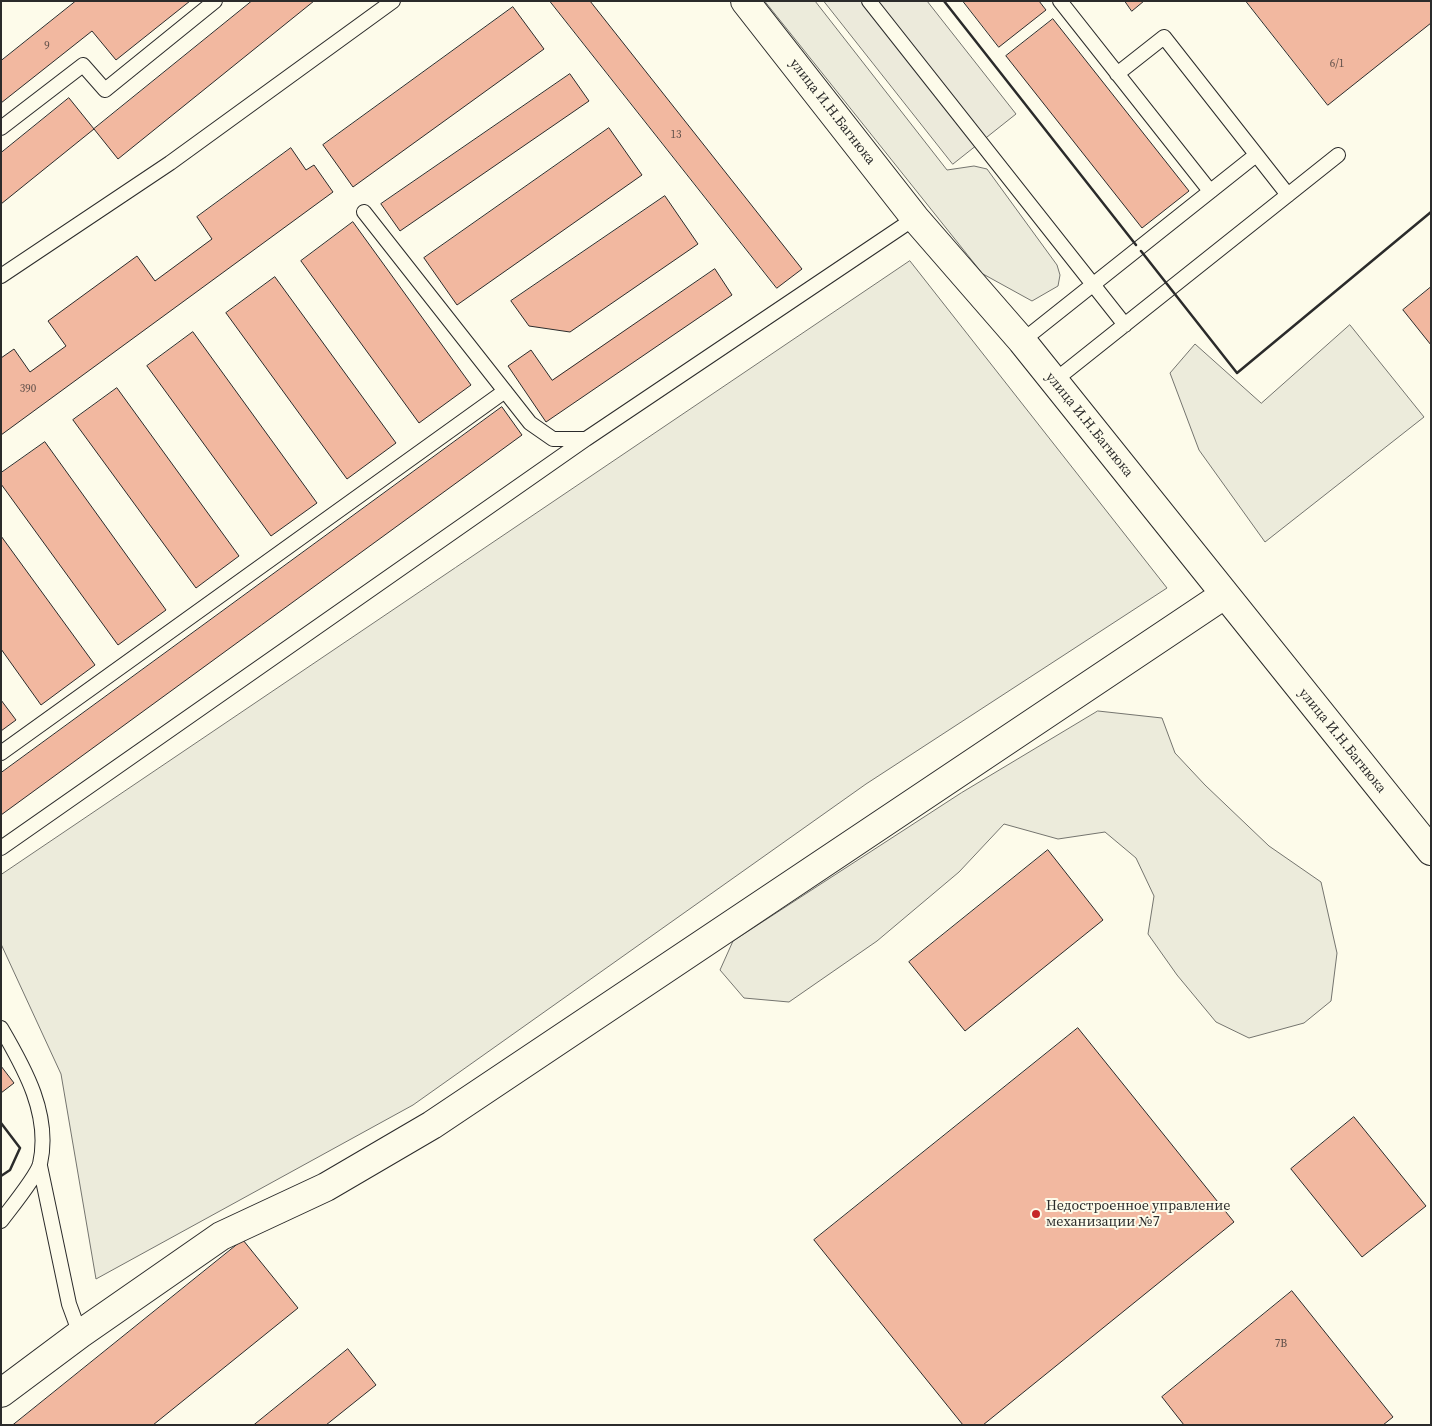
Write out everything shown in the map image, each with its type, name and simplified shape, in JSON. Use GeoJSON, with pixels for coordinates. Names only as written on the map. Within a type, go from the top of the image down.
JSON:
{"type":"FeatureCollection","features":[{"type":"Feature","properties":{"kind":"street","name":"улица И.Н.Багнюка"},"geometry":{"type":"LineString","coordinates":[[745,1],[915,218],[1022,341],[1431,851]]}},
{"type":"Feature","properties":{"kind":"street"},"geometry":{"type":"LineString","coordinates":[[1,1393],[80,1334],[221,1236],[326,1187],[432,1125],[1224,595]]}},
{"type":"Feature","properties":{"kind":"lane"},"geometry":{"type":"LineString","coordinates":[[1,128],[83,65],[105,90],[215,1]]}},
{"type":"Feature","properties":{"kind":"lane"},"geometry":{"type":"LineString","coordinates":[[1,276],[170,163],[393,1]]}},
{"type":"Feature","properties":{"kind":"lane"},"geometry":{"type":"LineString","coordinates":[[869,1],[1125,325]]}},
{"type":"Feature","properties":{"kind":"lane"},"geometry":{"type":"LineString","coordinates":[[1060,1],[1210,191]]}},
{"type":"Feature","properties":{"kind":"lane"},"geometry":{"type":"LineString","coordinates":[[1117,74],[1164,37],[1288,195]]}},
{"type":"Feature","properties":{"kind":"lane"},"geometry":{"type":"LineString","coordinates":[[1022,341],[1256,154]]}},
{"type":"Feature","properties":{"kind":"lane"},"geometry":{"type":"LineString","coordinates":[[1054,381],[1338,155]]}},
{"type":"Feature","properties":{"kind":"lane"},"geometry":{"type":"LineString","coordinates":[[364,212],[530,423],[552,439],[586,439]]}},
{"type":"Feature","properties":{"kind":"lane"},"geometry":{"type":"LineString","coordinates":[[1,848],[586,439],[915,218]]}},
{"type":"Feature","properties":{"kind":"lane"},"geometry":{"type":"LineString","coordinates":[[1,753],[505,391]]}},
{"type":"Feature","properties":{"kind":"lane"},"geometry":{"type":"LineString","coordinates":[[1,1028],[28,1074],[42,1125],[40,1166],[70,1304],[80,1334]]}},
{"type":"Feature","properties":{"kind":"lane"},"geometry":{"type":"LineString","coordinates":[[1,1221],[40,1166]]}},
{"type":"Feature","properties":{"kind":"shaded area"},"geometry":{"type":"Polygon","coordinates":[[[765,1],[815,1],[947,170],[974,166],[987,169],[1057,265],[1060,275],[1058,286],[1032,301],[983,274],[765,1]]]}},
{"type":"Feature","properties":{"kind":"shaded area"},"geometry":{"type":"Polygon","coordinates":[[[824,1],[927,1],[1016,114],[953,164],[824,1]]]}},
{"type":"Feature","properties":{"kind":"shaded area"},"geometry":{"type":"Polygon","coordinates":[[[910,261],[1167,588],[866,784],[413,1105],[96,1279],[61,1074],[1,944],[1,875],[910,261]]]}},
{"type":"Feature","properties":{"kind":"shaded area"},"geometry":{"type":"Polygon","coordinates":[[[1350,325],[1424,417],[1265,542],[1199,450],[1170,373],[1195,344],[1261,403],[1350,325]]]}},
{"type":"Feature","properties":{"kind":"shaded area"},"geometry":{"type":"Polygon","coordinates":[[[1098,711],[1162,718],[1175,753],[1205,785],[1269,846],[1321,882],[1337,953],[1331,1001],[1304,1023],[1249,1038],[1216,1022],[1177,975],[1148,934],[1154,896],[1136,858],[1105,832],[1058,839],[1004,824],[959,872],[877,941],[789,1002],[744,998],[720,970],[733,941],[961,793],[1098,711]]]}},
{"type":"Feature","properties":{"kind":"building"},"geometry":{"type":"Polygon","coordinates":[[[76,1],[190,1],[116,60],[92,31],[1,103],[1,61],[76,1]]]}},
{"type":"Feature","properties":{"kind":"building"},"geometry":{"type":"Polygon","coordinates":[[[252,1],[314,1],[118,159],[94,129],[252,1]]]}},
{"type":"Feature","properties":{"kind":"building"},"geometry":{"type":"Polygon","coordinates":[[[550,1],[590,1],[802,269],[777,288],[550,1]]]}},
{"type":"Feature","properties":{"kind":"building"},"geometry":{"type":"Polygon","coordinates":[[[963,1],[1039,1],[1046,10],[999,47],[963,1]]]}},
{"type":"Feature","properties":{"kind":"building"},"geometry":{"type":"Polygon","coordinates":[[[1125,1],[1144,1],[1132,11],[1125,1]]]}},
{"type":"Feature","properties":{"kind":"building"},"geometry":{"type":"Polygon","coordinates":[[[1246,1],[1431,1],[1431,23],[1328,105],[1246,1]]]}},
{"type":"Feature","properties":{"kind":"building"},"geometry":{"type":"Polygon","coordinates":[[[513,7],[544,49],[353,187],[323,145],[513,7]]]}},
{"type":"Feature","properties":{"kind":"building"},"geometry":{"type":"Polygon","coordinates":[[[1053,19],[1189,191],[1142,228],[1006,56],[1053,19]]]}},
{"type":"Feature","properties":{"kind":"building"},"geometry":{"type":"Polygon","coordinates":[[[570,74],[589,101],[400,231],[381,204],[570,74]]]}},
{"type":"Feature","properties":{"kind":"building"},"geometry":{"type":"Polygon","coordinates":[[[69,98],[94,129],[1,204],[1,153],[69,98]]]}},
{"type":"Feature","properties":{"kind":"building"},"geometry":{"type":"Polygon","coordinates":[[[609,128],[642,175],[457,305],[424,258],[609,128]]]}},
{"type":"Feature","properties":{"kind":"building"},"geometry":{"type":"Polygon","coordinates":[[[291,148],[306,170],[314,165],[333,192],[1,435],[1,358],[14,349],[30,372],[66,346],[48,321],[137,256],[155,281],[212,239],[197,217],[291,148]]]}},
{"type":"Feature","properties":{"kind":"building"},"geometry":{"type":"Polygon","coordinates":[[[665,196],[698,244],[570,332],[529,326],[511,301],[665,196]]]}},
{"type":"Feature","properties":{"kind":"building"},"geometry":{"type":"Polygon","coordinates":[[[353,222],[471,385],[419,423],[301,261],[353,222]]]}},
{"type":"Feature","properties":{"kind":"building"},"geometry":{"type":"Polygon","coordinates":[[[715,269],[732,295],[546,422],[508,366],[531,350],[552,380],[715,269]]]}},
{"type":"Feature","properties":{"kind":"building"},"geometry":{"type":"Polygon","coordinates":[[[275,277],[396,443],[347,479],[226,313],[275,277]]]}},
{"type":"Feature","properties":{"kind":"building"},"geometry":{"type":"Polygon","coordinates":[[[1431,287],[1431,345],[1403,310],[1431,287]]]}},
{"type":"Feature","properties":{"kind":"building"},"geometry":{"type":"Polygon","coordinates":[[[193,332],[317,503],[271,536],[147,366],[193,332]]]}},
{"type":"Feature","properties":{"kind":"building"},"geometry":{"type":"Polygon","coordinates":[[[117,388],[239,556],[196,588],[73,420],[117,388]]]}},
{"type":"Feature","properties":{"kind":"building"},"geometry":{"type":"Polygon","coordinates":[[[502,407],[522,435],[1,815],[1,773],[502,407]]]}},
{"type":"Feature","properties":{"kind":"building"},"geometry":{"type":"Polygon","coordinates":[[[45,442],[166,610],[118,645],[1,484],[1,473],[45,442]]]}},
{"type":"Feature","properties":{"kind":"building"},"geometry":{"type":"Polygon","coordinates":[[[1,536],[95,665],[41,705],[1,649],[1,536]]]}},
{"type":"Feature","properties":{"kind":"building"},"geometry":{"type":"Polygon","coordinates":[[[1,700],[16,720],[1,731],[1,700]]]}},
{"type":"Feature","properties":{"kind":"building"},"geometry":{"type":"Polygon","coordinates":[[[1048,850],[1103,920],[965,1031],[909,962],[1048,850]]]}},
{"type":"Feature","properties":{"kind":"building"},"geometry":{"type":"Polygon","coordinates":[[[1078,1028],[1234,1222],[983,1425],[963,1425],[814,1240],[1078,1028]]]}},
{"type":"Feature","properties":{"kind":"building"},"geometry":{"type":"Polygon","coordinates":[[[1,1066],[14,1083],[1,1093],[1,1066]]]}},
{"type":"Feature","properties":{"kind":"building"},"geometry":{"type":"Polygon","coordinates":[[[1354,1117],[1426,1206],[1362,1257],[1291,1169],[1354,1117]]]}},
{"type":"Feature","properties":{"kind":"building"},"geometry":{"type":"Polygon","coordinates":[[[243,1240],[298,1308],[153,1425],[13,1425],[243,1240]]]}},
{"type":"Feature","properties":{"kind":"building"},"geometry":{"type":"Polygon","coordinates":[[[1292,1291],[1393,1417],[1383,1425],[1184,1425],[1162,1397],[1292,1291]]]}},
{"type":"Feature","properties":{"kind":"building"},"geometry":{"type":"Polygon","coordinates":[[[348,1349],[376,1385],[326,1425],[254,1425],[348,1349]]]}},
{"type":"Feature","properties":{"kind":"fence"},"geometry":{"type":"LineString","coordinates":[[1,1123],[20,1148],[10,1170],[1,1176]]}},
{"type":"Feature","properties":{"kind":"wall"},"geometry":{"type":"LineString","coordinates":[[944,1],[1136,245]]}},
{"type":"Feature","properties":{"kind":"wall"},"geometry":{"type":"LineString","coordinates":[[1141,251],[1237,373],[1431,212]]}},
{"type":"Feature","properties":{"kind":"wall"},"geometry":{"type":"LineString","coordinates":[[1,1123],[20,1148],[10,1170],[1,1176]]}},
{"type":"Feature","properties":{"kind":"place","name":"Недостроенное управление механизации №7"},"geometry":{"type":"Point","coordinates":[1036,1214]}}]}
